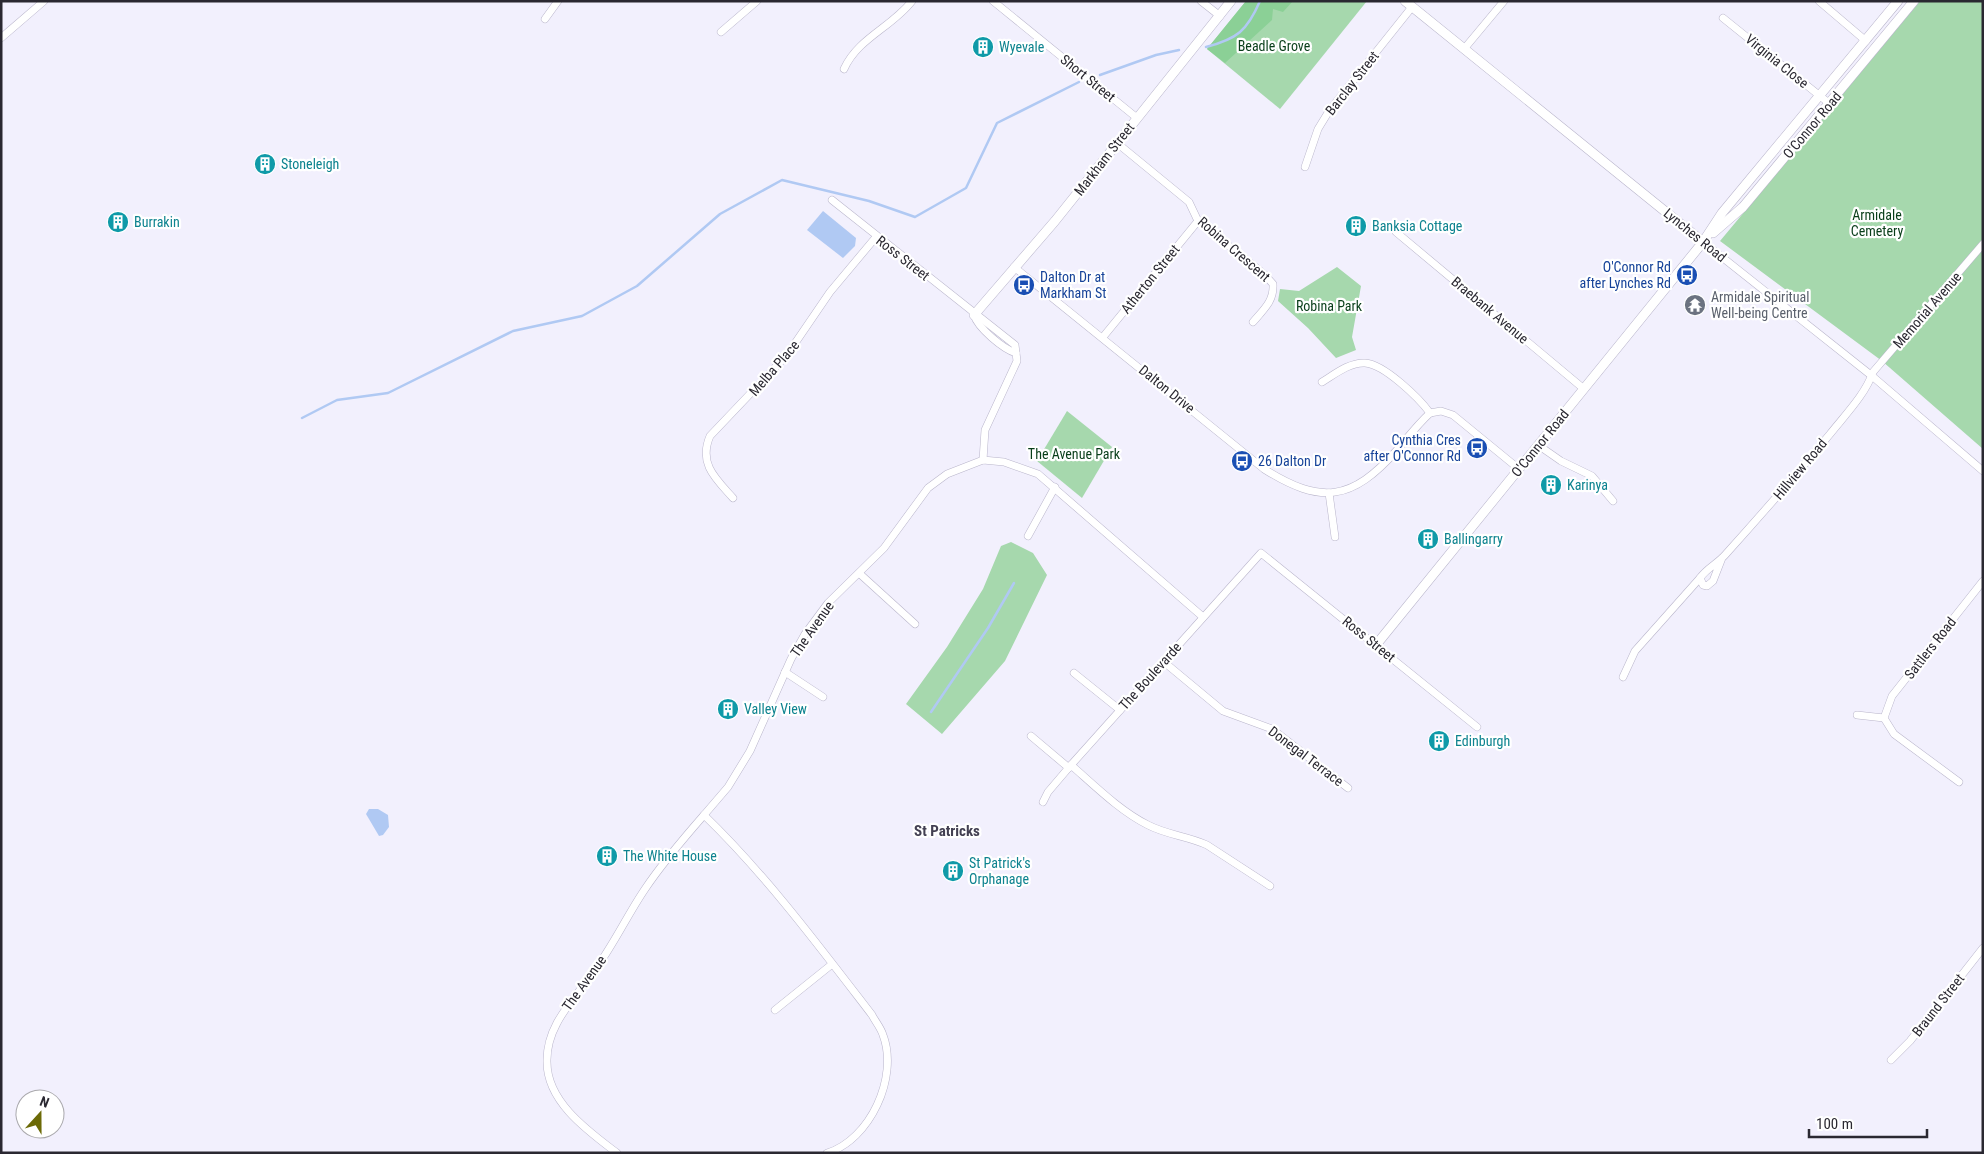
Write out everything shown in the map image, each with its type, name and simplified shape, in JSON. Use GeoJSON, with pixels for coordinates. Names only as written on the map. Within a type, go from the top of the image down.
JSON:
{"type":"FeatureCollection","features":[{"type":"Feature","properties":{"kind":"street"},"geometry":{"type":"LineString","coordinates":[[1,38],[44,1]]}},
{"type":"Feature","properties":{"kind":"street"},"geometry":{"type":"LineString","coordinates":[[545,19],[558,1]]}},
{"type":"Feature","properties":{"kind":"street"},"geometry":{"type":"LineString","coordinates":[[721,32],[757,1]]}},
{"type":"Feature","properties":{"kind":"street"},"geometry":{"type":"LineString","coordinates":[[844,68],[849,56],[873,33],[906,9],[912,1]]}},
{"type":"Feature","properties":{"kind":"street","name":"Short Street"},"geometry":{"type":"LineString","coordinates":[[993,1],[1137,118]]}},
{"type":"Feature","properties":{"kind":"street"},"geometry":{"type":"LineString","coordinates":[[1201,1],[1220,16]]}},
{"type":"Feature","properties":{"kind":"street","name":"Markham Street"},"geometry":{"type":"LineString","coordinates":[[974,315],[1055,221],[1232,1]]}},
{"type":"Feature","properties":{"kind":"street"},"geometry":{"type":"LineString","coordinates":[[1464,49],[1504,1]]}},
{"type":"Feature","properties":{"kind":"street"},"geometry":{"type":"LineString","coordinates":[[1819,1],[1866,41]]}},
{"type":"Feature","properties":{"kind":"street","name":"O'Connor Road"},"geometry":{"type":"LineString","coordinates":[[1376,644],[1703,242],[1722,213],[1898,1]]}},
{"type":"Feature","properties":{"kind":"street","name":"O'Connor Road"},"geometry":{"type":"LineString","coordinates":[[1703,242],[1743,207],[1914,1]]}},
{"type":"Feature","properties":{"kind":"street","name":"Lynches Road"},"geometry":{"type":"LineString","coordinates":[[1409,4],[1872,376],[1983,471]]}},
{"type":"Feature","properties":{"kind":"street","name":"Barclay Street"},"geometry":{"type":"LineString","coordinates":[[1305,167],[1318,129],[1329,111],[1409,4]]}},
{"type":"Feature","properties":{"kind":"street","name":"Virginia Close"},"geometry":{"type":"LineString","coordinates":[[1723,18],[1830,104]]}},
{"type":"Feature","properties":{"kind":"street","name":"Robina Crescent"},"geometry":{"type":"LineString","coordinates":[[1117,144],[1189,202],[1198,221],[1264,274],[1273,284],[1273,295],[1270,304],[1253,322]]}},
{"type":"Feature","properties":{"kind":"street","name":"Ross Street"},"geometry":{"type":"LineString","coordinates":[[832,200],[974,315],[1015,345],[1017,355],[985,430],[983,460]]}},
{"type":"Feature","properties":{"kind":"street","name":"Atherton Street"},"geometry":{"type":"LineString","coordinates":[[1102,337],[1198,221]]}},
{"type":"Feature","properties":{"kind":"street","name":"Braebank Avenue"},"geometry":{"type":"LineString","coordinates":[[1396,232],[1584,389]]}},
{"type":"Feature","properties":{"kind":"street","name":"Melba Place"},"geometry":{"type":"LineString","coordinates":[[733,498],[711,474],[707,466],[705,452],[710,436],[787,355],[830,292],[876,236]]}},
{"type":"Feature","properties":{"kind":"street","name":"Memorial Avenue"},"geometry":{"type":"LineString","coordinates":[[1872,376],[1873,372],[1983,244]]}},
{"type":"Feature","properties":{"kind":"street","name":"Dalton Drive"},"geometry":{"type":"LineString","coordinates":[[1014,267],[1264,469],[1287,483],[1311,492],[1329,492],[1354,487],[1375,474],[1430,412]]}},
{"type":"Feature","properties":{"kind":"street"},"geometry":{"type":"LineString","coordinates":[[1322,382],[1353,365],[1366,363],[1379,367],[1418,398],[1430,412],[1441,410],[1453,415],[1519,469]]}},
{"type":"Feature","properties":{"kind":"street","name":"Hillview Road"},"geometry":{"type":"LineString","coordinates":[[1623,677],[1635,651],[1712,565],[1722,558],[1780,494],[1848,411],[1872,376]]}},
{"type":"Feature","properties":{"kind":"street"},"geometry":{"type":"LineString","coordinates":[[1538,445],[1561,461],[1592,476],[1613,501]]}},
{"type":"Feature","properties":{"kind":"street","name":"The Avenue"},"geometry":{"type":"LineString","coordinates":[[616,1153],[570,1113],[552,1087],[546,1063],[550,1038],[562,1012],[598,966],[652,877],[670,852],[728,787],[750,751],[785,672],[805,634],[828,603],[860,574],[884,548],[928,488],[947,474],[983,460],[1022,466],[1038,474],[1055,487],[1203,617]]}},
{"type":"Feature","properties":{"kind":"street"},"geometry":{"type":"LineString","coordinates":[[1028,536],[1055,487]]}},
{"type":"Feature","properties":{"kind":"street"},"geometry":{"type":"LineString","coordinates":[[1329,492],[1335,537]]}},
{"type":"Feature","properties":{"kind":"street","name":"Ross Street"},"geometry":{"type":"LineString","coordinates":[[1261,552],[1477,727]]}},
{"type":"Feature","properties":{"kind":"street","name":"The Boulevarde"},"geometry":{"type":"LineString","coordinates":[[1043,802],[1048,792],[1261,552]]}},
{"type":"Feature","properties":{"kind":"street","name":"Hillview Road"},"geometry":{"type":"LineString","coordinates":[[1700,578],[1703,585],[1710,585],[1720,568],[1722,558]]}},
{"type":"Feature","properties":{"kind":"street"},"geometry":{"type":"LineString","coordinates":[[860,574],[915,624]]}},
{"type":"Feature","properties":{"kind":"street","name":"Sattlers Road"},"geometry":{"type":"LineString","coordinates":[[1884,718],[1892,696],[1983,581]]}},
{"type":"Feature","properties":{"kind":"street","name":"Donegal Terrace"},"geometry":{"type":"LineString","coordinates":[[1164,662],[1222,710],[1259,723],[1283,736],[1348,788]]}},
{"type":"Feature","properties":{"kind":"street"},"geometry":{"type":"LineString","coordinates":[[785,672],[823,697]]}},
{"type":"Feature","properties":{"kind":"street"},"geometry":{"type":"LineString","coordinates":[[1074,673],[1120,710]]}},
{"type":"Feature","properties":{"kind":"street"},"geometry":{"type":"LineString","coordinates":[[1857,715],[1884,718],[1894,734],[1959,782]]}},
{"type":"Feature","properties":{"kind":"street"},"geometry":{"type":"LineString","coordinates":[[1031,736],[1133,816],[1158,830],[1196,840],[1207,845],[1270,886]]}},
{"type":"Feature","properties":{"kind":"street"},"geometry":{"type":"LineString","coordinates":[[704,815],[731,841],[783,901],[884,1035],[887,1060],[884,1085],[876,1107],[865,1126],[848,1140],[827,1153]]}},
{"type":"Feature","properties":{"kind":"street","name":"Braund Street"},"geometry":{"type":"LineString","coordinates":[[1891,1060],[1910,1041],[1983,948]]}},
{"type":"Feature","properties":{"kind":"street"},"geometry":{"type":"LineString","coordinates":[[775,1010],[831,965]]}},
{"type":"Feature","properties":{"kind":"green space","name":"Beadle Grove"},"geometry":{"type":"Polygon","coordinates":[[[1246,1],[1367,1],[1280,109],[1207,49],[1246,1]]]}},
{"type":"Feature","properties":{"kind":"green space"},"geometry":{"type":"Polygon","coordinates":[[[1246,1],[1293,1],[1283,12],[1273,9],[1272,20],[1225,63],[1207,49],[1246,1]]]}},
{"type":"Feature","properties":{"kind":"green space","name":"Armidale Cemetery"},"geometry":{"type":"Polygon","coordinates":[[[1920,1],[1983,1],[1983,449],[1882,361],[1720,241],[1920,1]]]}},
{"type":"Feature","properties":{"kind":"green space","name":"Robina Park"},"geometry":{"type":"Polygon","coordinates":[[[1337,267],[1361,286],[1352,337],[1356,350],[1336,358],[1308,328],[1278,301],[1280,289],[1299,291],[1337,267]]]}},
{"type":"Feature","properties":{"kind":"green space","name":"The Avenue Park"},"geometry":{"type":"Polygon","coordinates":[[[1067,411],[1112,447],[1082,498],[1037,461],[1067,411]]]}},
{"type":"Feature","properties":{"kind":"green space"},"geometry":{"type":"Polygon","coordinates":[[[1011,542],[1033,553],[1047,575],[1005,661],[942,734],[906,704],[947,647],[983,589],[1001,546],[1011,542]]]}},
{"type":"Feature","properties":{"kind":"water"},"geometry":{"type":"Polygon","coordinates":[[[823,211],[856,238],[855,246],[843,258],[807,230],[823,211]]]}},
{"type":"Feature","properties":{"kind":"water"},"geometry":{"type":"Polygon","coordinates":[[[369,809],[378,809],[388,815],[389,827],[383,835],[379,836],[366,814],[369,809]]]}},
{"type":"Feature","properties":{"kind":"waterway"},"geometry":{"type":"LineString","coordinates":[[1206,47],[1226,41],[1240,32],[1250,20],[1260,1]]}},
{"type":"Feature","properties":{"kind":"waterway"},"geometry":{"type":"LineString","coordinates":[[1100,75],[1156,55],[1179,50]]}},
{"type":"Feature","properties":{"kind":"waterway"},"geometry":{"type":"LineString","coordinates":[[302,418],[337,400],[388,393],[513,331],[582,316],[637,286],[720,214],[782,180],[869,201],[915,217],[966,188],[997,123],[1079,82]]}},
{"type":"Feature","properties":{"kind":"waterway"},"geometry":{"type":"LineString","coordinates":[[931,712],[988,628],[1014,583]]}},
{"type":"Feature","properties":{"kind":"place","name":"Wyevale"},"geometry":{"type":"Point","coordinates":[983,47]}},
{"type":"Feature","properties":{"kind":"place","name":"Stoneleigh"},"geometry":{"type":"Point","coordinates":[265,164]}},
{"type":"Feature","properties":{"kind":"place","name":"Burrakin"},"geometry":{"type":"Point","coordinates":[118,222]}},
{"type":"Feature","properties":{"kind":"place","name":"Banksia Cottage"},"geometry":{"type":"Point","coordinates":[1356,226]}},
{"type":"Feature","properties":{"kind":"place","name":"O'Connor Rd after Lynches Rd"},"geometry":{"type":"Point","coordinates":[1687,275]}},
{"type":"Feature","properties":{"kind":"place","name":"Dalton Dr at Markham St"},"geometry":{"type":"Point","coordinates":[1024,285]}},
{"type":"Feature","properties":{"kind":"place","name":"Armidale Spiritual Well-being Centre"},"geometry":{"type":"Point","coordinates":[1695,305]}},
{"type":"Feature","properties":{"kind":"place","name":"Cynthia Cres after O'Connor Rd"},"geometry":{"type":"Point","coordinates":[1477,448]}},
{"type":"Feature","properties":{"kind":"place","name":"26 Dalton Dr"},"geometry":{"type":"Point","coordinates":[1242,461]}},
{"type":"Feature","properties":{"kind":"place","name":"Karinya"},"geometry":{"type":"Point","coordinates":[1551,485]}},
{"type":"Feature","properties":{"kind":"place","name":"Ballingarry"},"geometry":{"type":"Point","coordinates":[1428,539]}},
{"type":"Feature","properties":{"kind":"place","name":"Valley View"},"geometry":{"type":"Point","coordinates":[728,709]}},
{"type":"Feature","properties":{"kind":"place","name":"Edinburgh"},"geometry":{"type":"Point","coordinates":[1439,741]}},
{"type":"Feature","properties":{"kind":"place","name":"The White House"},"geometry":{"type":"Point","coordinates":[607,856]}},
{"type":"Feature","properties":{"kind":"place","name":"St Patrick's Orphanage"},"geometry":{"type":"Point","coordinates":[953,871]}},
{"type":"Feature","properties":{"kind":"district","name":"St Patricks"},"geometry":{"type":"Point","coordinates":[947,831]}}]}
